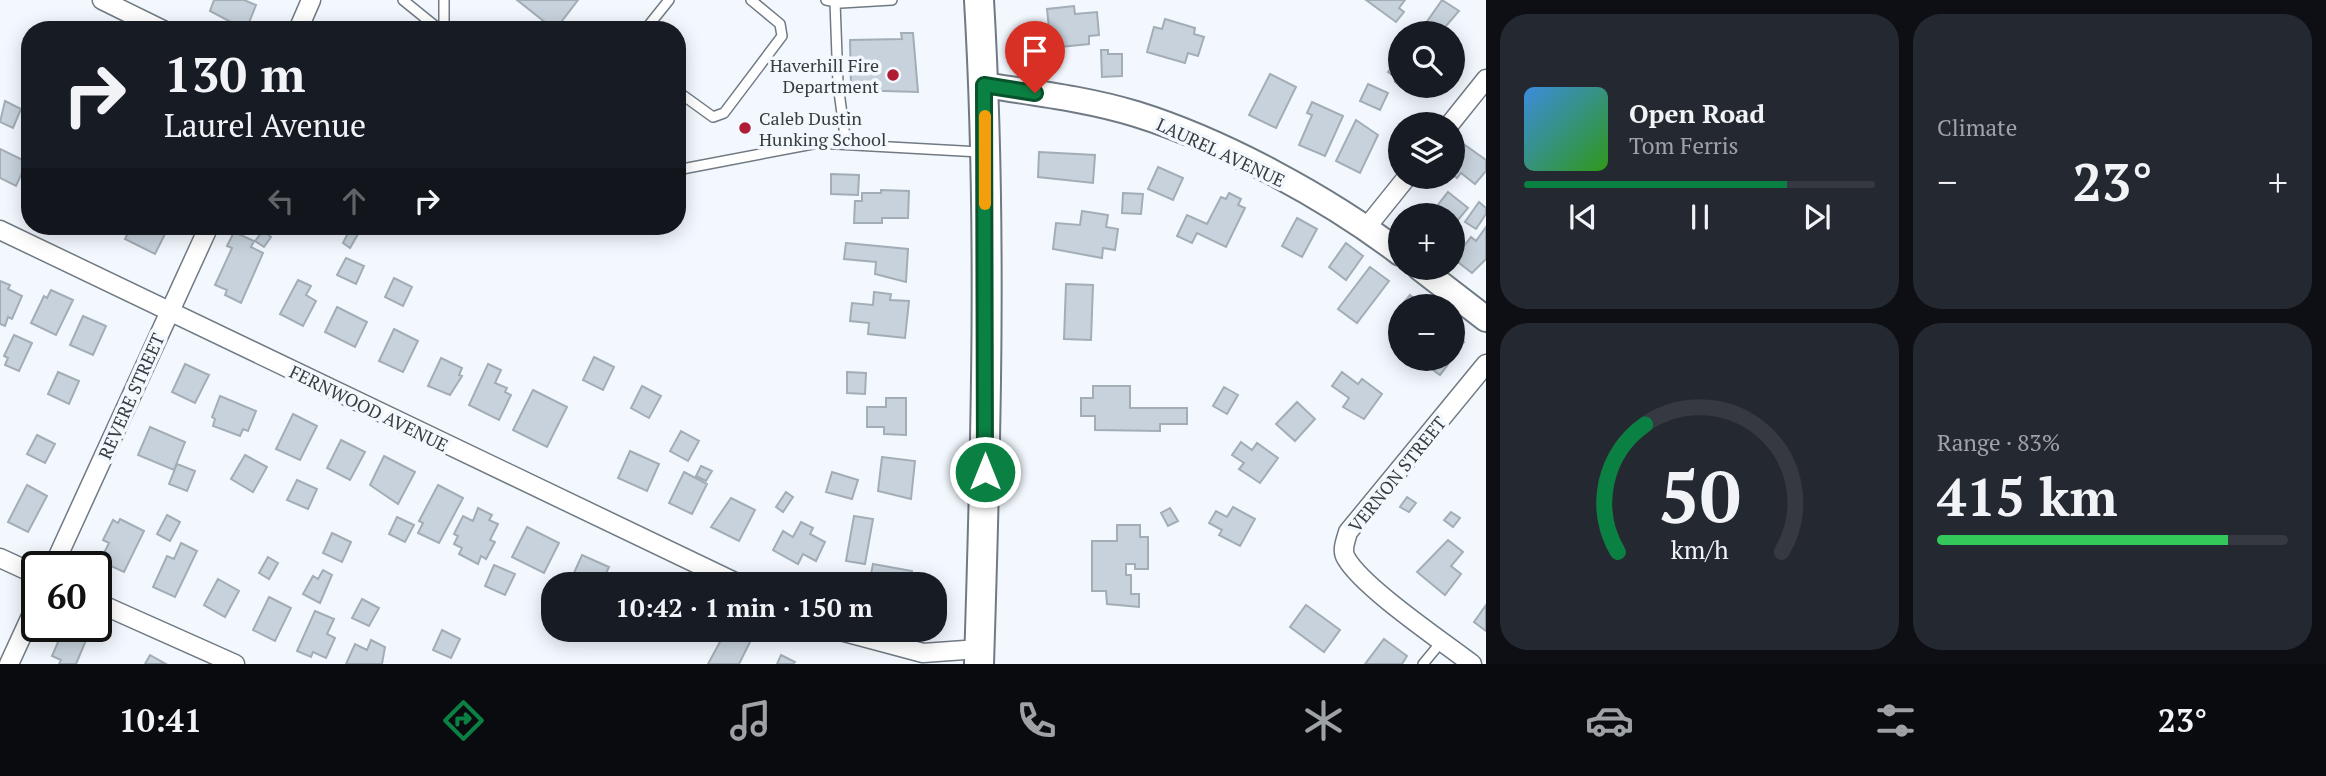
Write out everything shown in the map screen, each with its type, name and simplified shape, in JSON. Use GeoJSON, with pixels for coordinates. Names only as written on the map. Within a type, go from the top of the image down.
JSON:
{"type":"FeatureCollection","features":[{"type":"Feature","properties":{"kind":"main road"},"geometry":{"type":"LineString","coordinates":[[979,0],[985,153],[984,493],[979,657]]}},
{"type":"Feature","properties":{"kind":"main road","name":"LAUREL AVENUE"},"geometry":{"type":"LineString","coordinates":[[984,85],[1085,101],[1136,114],[1192,135],[1259,167],[1366,228],[1388,244]]}},
{"type":"Feature","properties":{"kind":"main road"},"geometry":{"type":"LineString","coordinates":[[1436,280],[1486,319]]}},
{"type":"Feature","properties":{"kind":"street"},"geometry":{"type":"LineString","coordinates":[[102,0],[145,21]]}},
{"type":"Feature","properties":{"kind":"street"},"geometry":{"type":"LineString","coordinates":[[302,21],[312,0]]}},
{"type":"Feature","properties":{"kind":"street"},"geometry":{"type":"LineString","coordinates":[[1460,112],[1486,79]]}},
{"type":"Feature","properties":{"kind":"street"},"geometry":{"type":"LineString","coordinates":[[1366,228],[1397,189]]}},
{"type":"Feature","properties":{"kind":"street","name":"FERNWOOD AVENUE"},"geometry":{"type":"LineString","coordinates":[[0,230],[714,572]]}},
{"type":"Feature","properties":{"kind":"street","name":"REVERE STREET"},"geometry":{"type":"LineString","coordinates":[[60,551],[205,235]]}},
{"type":"Feature","properties":{"kind":"street","name":"VERNON STREET"},"geometry":{"type":"LineString","coordinates":[[1472,664],[1361,576],[1343,550],[1348,532],[1486,364]]}},
{"type":"Feature","properties":{"kind":"street"},"geometry":{"type":"LineString","coordinates":[[0,558],[21,568]]}},
{"type":"Feature","properties":{"kind":"street"},"geometry":{"type":"LineString","coordinates":[[112,608],[236,664]]}},
{"type":"Feature","properties":{"kind":"street"},"geometry":{"type":"LineString","coordinates":[[9,664],[21,638]]}},
{"type":"Feature","properties":{"kind":"street"},"geometry":{"type":"LineString","coordinates":[[882,642],[923,653],[979,657]]}},
{"type":"Feature","properties":{"kind":"lane"},"geometry":{"type":"LineString","coordinates":[[403,0],[430,21]]}},
{"type":"Feature","properties":{"kind":"lane"},"geometry":{"type":"LineString","coordinates":[[443,21],[444,0]]}},
{"type":"Feature","properties":{"kind":"lane"},"geometry":{"type":"LineString","coordinates":[[652,21],[669,0]]}},
{"type":"Feature","properties":{"kind":"lane"},"geometry":{"type":"LineString","coordinates":[[686,98],[713,117],[724,113],[782,36],[780,24],[751,0]]}},
{"type":"Feature","properties":{"kind":"lane"},"geometry":{"type":"LineString","coordinates":[[846,144],[831,1],[892,0]]}},
{"type":"Feature","properties":{"kind":"lane"},"geometry":{"type":"LineString","coordinates":[[686,168],[818,143],[985,153]]}},
{"type":"Feature","properties":{"kind":"lane"},"geometry":{"type":"LineString","coordinates":[[1423,664],[1442,641]]}},
{"type":"Feature","properties":{"kind":"building"},"geometry":{"type":"Polygon","coordinates":[[[214,0],[244,0],[256,5],[250,21],[229,21],[210,11],[214,0]]]}},
{"type":"Feature","properties":{"kind":"building"},"geometry":{"type":"Polygon","coordinates":[[[517,0],[578,0],[562,21],[544,21],[517,0]]]}},
{"type":"Feature","properties":{"kind":"building"},"geometry":{"type":"Polygon","coordinates":[[[1366,0],[1405,0],[1399,8],[1404,12],[1395,21],[1366,0]]]}},
{"type":"Feature","properties":{"kind":"building"},"geometry":{"type":"Polygon","coordinates":[[[1442,0],[1459,11],[1450,21],[1427,21],[1442,0]]]}},
{"type":"Feature","properties":{"kind":"building"},"geometry":{"type":"Polygon","coordinates":[[[1074,6],[1075,14],[1097,12],[1099,35],[1089,36],[1089,44],[1051,48],[1047,9],[1074,6]]]}},
{"type":"Feature","properties":{"kind":"building"},"geometry":{"type":"Polygon","coordinates":[[[1165,19],[1195,28],[1194,34],[1204,37],[1198,56],[1188,53],[1185,63],[1147,52],[1154,27],[1162,29],[1165,19]]]}},
{"type":"Feature","properties":{"kind":"building"},"geometry":{"type":"Polygon","coordinates":[[[901,33],[913,33],[918,92],[851,90],[850,40],[902,39],[901,33]]]}},
{"type":"Feature","properties":{"kind":"building"},"geometry":{"type":"Polygon","coordinates":[[[1101,50],[1108,50],[1108,54],[1122,54],[1122,76],[1102,77],[1101,50]]]}},
{"type":"Feature","properties":{"kind":"building"},"geometry":{"type":"Polygon","coordinates":[[[1270,74],[1296,87],[1276,128],[1249,115],[1270,74]]]}},
{"type":"Feature","properties":{"kind":"building"},"geometry":{"type":"Polygon","coordinates":[[[1368,84],[1388,93],[1380,110],[1360,101],[1368,84]]]}},
{"type":"Feature","properties":{"kind":"building"},"geometry":{"type":"Polygon","coordinates":[[[5,101],[21,109],[13,128],[0,122],[5,101]]]}},
{"type":"Feature","properties":{"kind":"building"},"geometry":{"type":"Polygon","coordinates":[[[1312,102],[1343,116],[1325,156],[1299,145],[1312,115],[1307,113],[1312,102]]]}},
{"type":"Feature","properties":{"kind":"building"},"geometry":{"type":"Polygon","coordinates":[[[1356,120],[1378,135],[1360,173],[1336,161],[1356,120]]]}},
{"type":"Feature","properties":{"kind":"building"},"geometry":{"type":"Polygon","coordinates":[[[1465,145],[1486,160],[1486,171],[1475,184],[1465,176],[1465,145]]]}},
{"type":"Feature","properties":{"kind":"building"},"geometry":{"type":"Polygon","coordinates":[[[0,149],[21,159],[21,175],[16,186],[0,178],[0,149]]]}},
{"type":"Feature","properties":{"kind":"building"},"geometry":{"type":"Polygon","coordinates":[[[1039,152],[1095,155],[1093,183],[1038,177],[1039,152]]]}},
{"type":"Feature","properties":{"kind":"building"},"geometry":{"type":"Polygon","coordinates":[[[1158,167],[1183,178],[1173,200],[1148,189],[1158,167]]]}},
{"type":"Feature","properties":{"kind":"building"},"geometry":{"type":"Polygon","coordinates":[[[831,174],[859,175],[858,195],[831,194],[831,174]]]}},
{"type":"Feature","properties":{"kind":"building"},"geometry":{"type":"Polygon","coordinates":[[[881,190],[909,191],[908,218],[882,218],[882,223],[854,223],[855,201],[862,201],[862,193],[881,193],[881,190]]]}},
{"type":"Feature","properties":{"kind":"building"},"geometry":{"type":"Polygon","coordinates":[[[1448,192],[1462,203],[1439,203],[1448,192]]]}},
{"type":"Feature","properties":{"kind":"building"},"geometry":{"type":"Polygon","coordinates":[[[1123,193],[1143,194],[1141,214],[1122,213],[1123,193]]]}},
{"type":"Feature","properties":{"kind":"building"},"geometry":{"type":"Polygon","coordinates":[[[1229,193],[1241,199],[1238,205],[1245,208],[1226,247],[1197,233],[1192,243],[1177,236],[1187,215],[1207,224],[1221,197],[1226,199],[1229,193]]]}},
{"type":"Feature","properties":{"kind":"building"},"geometry":{"type":"Polygon","coordinates":[[[1479,202],[1486,208],[1486,214],[1476,229],[1465,222],[1479,202]]]}},
{"type":"Feature","properties":{"kind":"building"},"geometry":{"type":"Polygon","coordinates":[[[1082,211],[1108,215],[1106,227],[1118,229],[1115,250],[1103,248],[1102,258],[1053,249],[1056,223],[1080,225],[1082,211]]]}},
{"type":"Feature","properties":{"kind":"building"},"geometry":{"type":"Polygon","coordinates":[[[1297,218],[1317,229],[1302,257],[1282,246],[1297,218]]]}},
{"type":"Feature","properties":{"kind":"building"},"geometry":{"type":"Polygon","coordinates":[[[1486,227],[1486,259],[1472,273],[1465,268],[1465,245],[1471,237],[1476,241],[1486,227]]]}},
{"type":"Feature","properties":{"kind":"building"},"geometry":{"type":"Polygon","coordinates":[[[127,235],[164,235],[155,254],[125,239],[127,235]]]}},
{"type":"Feature","properties":{"kind":"building"},"geometry":{"type":"Polygon","coordinates":[[[232,235],[241,235],[254,241],[251,247],[263,253],[241,303],[225,295],[227,290],[215,285],[232,248],[227,246],[232,235]]]}},
{"type":"Feature","properties":{"kind":"building"},"geometry":{"type":"Polygon","coordinates":[[[260,235],[271,237],[264,247],[255,241],[260,235]]]}},
{"type":"Feature","properties":{"kind":"building"},"geometry":{"type":"Polygon","coordinates":[[[347,235],[357,235],[350,248],[343,243],[347,235]]]}},
{"type":"Feature","properties":{"kind":"building"},"geometry":{"type":"Polygon","coordinates":[[[846,243],[908,249],[906,282],[875,274],[876,262],[844,259],[846,243]]]}},
{"type":"Feature","properties":{"kind":"building"},"geometry":{"type":"Polygon","coordinates":[[[1346,243],[1363,256],[1346,280],[1329,267],[1346,243]]]}},
{"type":"Feature","properties":{"kind":"building"},"geometry":{"type":"Polygon","coordinates":[[[346,258],[364,266],[356,284],[337,275],[346,258]]]}},
{"type":"Feature","properties":{"kind":"building"},"geometry":{"type":"Polygon","coordinates":[[[1370,267],[1389,281],[1357,323],[1338,309],[1370,267]]]}},
{"type":"Feature","properties":{"kind":"building"},"geometry":{"type":"Polygon","coordinates":[[[394,278],[412,287],[403,306],[385,297],[394,278]]]}},
{"type":"Feature","properties":{"kind":"building"},"geometry":{"type":"Polygon","coordinates":[[[298,280],[311,286],[306,295],[316,301],[303,326],[280,314],[298,280]]]}},
{"type":"Feature","properties":{"kind":"building"},"geometry":{"type":"Polygon","coordinates":[[[0,281],[10,285],[8,289],[22,296],[12,319],[8,317],[5,326],[0,324],[0,281]]]}},
{"type":"Feature","properties":{"kind":"building"},"geometry":{"type":"Polygon","coordinates":[[[1066,284],[1093,285],[1091,340],[1064,339],[1066,284]]]}},
{"type":"Feature","properties":{"kind":"building"},"geometry":{"type":"Polygon","coordinates":[[[51,290],[73,300],[56,335],[31,323],[44,296],[47,298],[51,290]]]}},
{"type":"Feature","properties":{"kind":"building"},"geometry":{"type":"Polygon","coordinates":[[[874,292],[891,294],[890,300],[909,301],[905,338],[868,334],[869,323],[850,321],[852,303],[873,305],[874,292]]]}},
{"type":"Feature","properties":{"kind":"building"},"geometry":{"type":"Polygon","coordinates":[[[337,307],[367,322],[355,347],[325,332],[337,307]]]}},
{"type":"Feature","properties":{"kind":"building"},"geometry":{"type":"Polygon","coordinates":[[[83,316],[106,326],[93,355],[70,345],[83,316]]]}},
{"type":"Feature","properties":{"kind":"building"},"geometry":{"type":"Polygon","coordinates":[[[394,329],[418,341],[403,372],[379,361],[394,329]]]}},
{"type":"Feature","properties":{"kind":"building"},"geometry":{"type":"Polygon","coordinates":[[[14,335],[32,343],[19,371],[5,365],[8,358],[4,356],[14,335]]]}},
{"type":"Feature","properties":{"kind":"building"},"geometry":{"type":"Polygon","coordinates":[[[594,357],[614,367],[603,390],[583,380],[594,357]]]}},
{"type":"Feature","properties":{"kind":"building"},"geometry":{"type":"Polygon","coordinates":[[[441,358],[462,368],[459,375],[462,376],[450,395],[428,386],[441,358]]]}},
{"type":"Feature","properties":{"kind":"building"},"geometry":{"type":"Polygon","coordinates":[[[185,364],[209,375],[195,403],[172,392],[185,364]]]}},
{"type":"Feature","properties":{"kind":"building"},"geometry":{"type":"Polygon","coordinates":[[[488,364],[501,370],[495,383],[507,388],[505,392],[511,395],[499,420],[469,405],[488,364]]]}},
{"type":"Feature","properties":{"kind":"building"},"geometry":{"type":"Polygon","coordinates":[[[58,372],[79,381],[69,404],[48,394],[58,372]]]}},
{"type":"Feature","properties":{"kind":"building"},"geometry":{"type":"Polygon","coordinates":[[[847,372],[866,373],[865,394],[847,393],[847,372]]]}},
{"type":"Feature","properties":{"kind":"building"},"geometry":{"type":"Polygon","coordinates":[[[1342,372],[1358,384],[1362,379],[1382,394],[1364,419],[1343,407],[1349,398],[1332,386],[1342,372]]]}},
{"type":"Feature","properties":{"kind":"building"},"geometry":{"type":"Polygon","coordinates":[[[642,386],[661,396],[649,418],[631,408],[642,386]]]}},
{"type":"Feature","properties":{"kind":"building"},"geometry":{"type":"Polygon","coordinates":[[[1093,386],[1130,386],[1130,408],[1187,408],[1187,424],[1160,424],[1160,431],[1095,430],[1095,416],[1081,416],[1081,398],[1093,398],[1093,386]]]}},
{"type":"Feature","properties":{"kind":"building"},"geometry":{"type":"Polygon","coordinates":[[[1224,387],[1238,395],[1227,414],[1213,406],[1224,387]]]}},
{"type":"Feature","properties":{"kind":"building"},"geometry":{"type":"Polygon","coordinates":[[[533,390],[567,407],[547,447],[513,430],[533,390]]]}},
{"type":"Feature","properties":{"kind":"building"},"geometry":{"type":"Polygon","coordinates":[[[220,396],[256,411],[248,431],[243,429],[240,436],[213,426],[215,419],[212,417],[220,396]]]}},
{"type":"Feature","properties":{"kind":"building"},"geometry":{"type":"Polygon","coordinates":[[[886,398],[906,398],[906,435],[884,434],[884,427],[867,427],[867,407],[886,407],[886,398]]]}},
{"type":"Feature","properties":{"kind":"building"},"geometry":{"type":"Polygon","coordinates":[[[1297,402],[1315,419],[1295,441],[1276,424],[1297,402]]]}},
{"type":"Feature","properties":{"kind":"building"},"geometry":{"type":"Polygon","coordinates":[[[293,414],[317,426],[300,460],[276,449],[293,414]]]}},
{"type":"Feature","properties":{"kind":"building"},"geometry":{"type":"Polygon","coordinates":[[[150,427],[185,442],[174,470],[138,455],[150,427]]]}},
{"type":"Feature","properties":{"kind":"building"},"geometry":{"type":"Polygon","coordinates":[[[681,431],[699,441],[688,461],[670,451],[681,431]]]}},
{"type":"Feature","properties":{"kind":"building"},"geometry":{"type":"Polygon","coordinates":[[[37,435],[55,444],[45,463],[27,454],[37,435]]]}},
{"type":"Feature","properties":{"kind":"building"},"geometry":{"type":"Polygon","coordinates":[[[341,440],[365,452],[350,480],[327,468],[341,440]]]}},
{"type":"Feature","properties":{"kind":"building"},"geometry":{"type":"Polygon","coordinates":[[[1241,442],[1252,450],[1257,443],[1278,458],[1260,483],[1239,469],[1244,463],[1232,455],[1241,442]]]}},
{"type":"Feature","properties":{"kind":"building"},"geometry":{"type":"Polygon","coordinates":[[[630,451],[659,464],[647,491],[618,478],[630,451]]]}},
{"type":"Feature","properties":{"kind":"building"},"geometry":{"type":"Polygon","coordinates":[[[245,455],[267,467],[253,492],[231,479],[245,455]]]}},
{"type":"Feature","properties":{"kind":"building"},"geometry":{"type":"Polygon","coordinates":[[[384,456],[415,472],[398,504],[370,485],[384,456]]]}},
{"type":"Feature","properties":{"kind":"building"},"geometry":{"type":"Polygon","coordinates":[[[882,457],[915,461],[911,499],[878,491],[882,457]]]}},
{"type":"Feature","properties":{"kind":"building"},"geometry":{"type":"Polygon","coordinates":[[[177,464],[195,471],[187,491],[169,484],[177,464]]]}},
{"type":"Feature","properties":{"kind":"building"},"geometry":{"type":"Polygon","coordinates":[[[701,466],[712,471],[706,481],[696,476],[701,466]]]}},
{"type":"Feature","properties":{"kind":"building"},"geometry":{"type":"Polygon","coordinates":[[[684,472],[707,484],[692,514],[669,503],[684,472]]]}},
{"type":"Feature","properties":{"kind":"building"},"geometry":{"type":"Polygon","coordinates":[[[832,472],[858,480],[852,499],[826,492],[832,472]]]}},
{"type":"Feature","properties":{"kind":"building"},"geometry":{"type":"Polygon","coordinates":[[[297,480],[317,489],[308,509],[287,500],[297,480]]]}},
{"type":"Feature","properties":{"kind":"building"},"geometry":{"type":"Polygon","coordinates":[[[27,485],[47,496],[28,532],[8,522],[27,485]]]}},
{"type":"Feature","properties":{"kind":"building"},"geometry":{"type":"Polygon","coordinates":[[[438,485],[463,498],[439,543],[418,533],[423,523],[419,521],[438,485]]]}},
{"type":"Feature","properties":{"kind":"building"},"geometry":{"type":"Polygon","coordinates":[[[786,492],[793,497],[783,512],[776,507],[786,492]]]}},
{"type":"Feature","properties":{"kind":"building"},"geometry":{"type":"Polygon","coordinates":[[[1407,497],[1416,503],[1409,512],[1400,507],[1407,497]]]}},
{"type":"Feature","properties":{"kind":"building"},"geometry":{"type":"Polygon","coordinates":[[[731,498],[755,510],[739,541],[711,527],[731,498]]]}},
{"type":"Feature","properties":{"kind":"building"},"geometry":{"type":"Polygon","coordinates":[[[1233,507],[1255,519],[1240,546],[1219,535],[1222,530],[1209,523],[1216,511],[1227,517],[1233,507]]]}},
{"type":"Feature","properties":{"kind":"building"},"geometry":{"type":"Polygon","coordinates":[[[478,508],[492,515],[489,520],[498,524],[490,540],[495,542],[486,559],[481,556],[478,564],[459,554],[462,548],[454,544],[458,536],[454,534],[463,516],[473,521],[478,508]]]}},
{"type":"Feature","properties":{"kind":"building"},"geometry":{"type":"Polygon","coordinates":[[[1170,508],[1178,521],[1168,526],[1161,513],[1170,508]]]}},
{"type":"Feature","properties":{"kind":"building"},"geometry":{"type":"Polygon","coordinates":[[[1451,512],[1460,518],[1453,527],[1444,520],[1451,512]]]}},
{"type":"Feature","properties":{"kind":"building"},"geometry":{"type":"Polygon","coordinates":[[[167,515],[180,522],[170,541],[157,534],[167,515]]]}},
{"type":"Feature","properties":{"kind":"building"},"geometry":{"type":"Polygon","coordinates":[[[854,516],[873,519],[865,564],[846,561],[854,516]]]}},
{"type":"Feature","properties":{"kind":"building"},"geometry":{"type":"Polygon","coordinates":[[[397,517],[414,525],[405,542],[389,534],[397,517]]]}},
{"type":"Feature","properties":{"kind":"building"},"geometry":{"type":"Polygon","coordinates":[[[120,519],[144,531],[124,572],[112,566],[112,551],[105,551],[109,543],[103,540],[113,520],[118,523],[120,519]]]}},
{"type":"Feature","properties":{"kind":"building"},"geometry":{"type":"Polygon","coordinates":[[[801,522],[813,528],[810,534],[825,542],[816,561],[803,554],[798,564],[773,550],[783,531],[793,537],[801,522]]]}},
{"type":"Feature","properties":{"kind":"building"},"geometry":{"type":"Polygon","coordinates":[[[1117,525],[1140,525],[1140,537],[1148,537],[1148,569],[1135,569],[1135,564],[1126,564],[1126,575],[1131,575],[1131,594],[1139,594],[1139,607],[1107,604],[1106,591],[1092,591],[1092,541],[1117,541],[1117,525]]]}},
{"type":"Feature","properties":{"kind":"building"},"geometry":{"type":"Polygon","coordinates":[[[527,527],[559,543],[544,572],[512,557],[527,527]]]}},
{"type":"Feature","properties":{"kind":"building"},"geometry":{"type":"Polygon","coordinates":[[[332,533],[351,542],[342,562],[323,553],[332,533]]]}},
{"type":"Feature","properties":{"kind":"building"},"geometry":{"type":"Polygon","coordinates":[[[1448,540],[1463,552],[1451,566],[1461,574],[1445,595],[1417,572],[1448,540]]]}},
{"type":"Feature","properties":{"kind":"building"},"geometry":{"type":"Polygon","coordinates":[[[181,543],[197,551],[175,597],[153,587],[167,556],[174,559],[181,543]]]}},
{"type":"Feature","properties":{"kind":"building"},"geometry":{"type":"Polygon","coordinates":[[[582,555],[609,567],[607,572],[574,572],[582,555]]]}},
{"type":"Feature","properties":{"kind":"building"},"geometry":{"type":"Polygon","coordinates":[[[268,557],[278,563],[269,579],[259,573],[268,557]]]}},
{"type":"Feature","properties":{"kind":"building"},"geometry":{"type":"Polygon","coordinates":[[[873,564],[912,571],[912,572],[871,572],[873,564]]]}},
{"type":"Feature","properties":{"kind":"building"},"geometry":{"type":"Polygon","coordinates":[[[494,565],[515,574],[505,595],[485,586],[494,565]]]}},
{"type":"Feature","properties":{"kind":"building"},"geometry":{"type":"Polygon","coordinates":[[[323,570],[332,575],[320,603],[303,594],[313,576],[318,579],[323,570]]]}},
{"type":"Feature","properties":{"kind":"building"},"geometry":{"type":"Polygon","coordinates":[[[218,579],[239,591],[225,617],[204,605],[218,579]]]}},
{"type":"Feature","properties":{"kind":"building"},"geometry":{"type":"Polygon","coordinates":[[[269,597],[291,608],[275,641],[253,630],[269,597]]]}},
{"type":"Feature","properties":{"kind":"building"},"geometry":{"type":"Polygon","coordinates":[[[362,599],[379,608],[369,626],[352,618],[362,599]]]}},
{"type":"Feature","properties":{"kind":"building"},"geometry":{"type":"Polygon","coordinates":[[[1306,605],[1340,630],[1324,652],[1290,627],[1306,605]]]}},
{"type":"Feature","properties":{"kind":"building"},"geometry":{"type":"Polygon","coordinates":[[[1486,605],[1486,631],[1474,622],[1486,605]]]}},
{"type":"Feature","properties":{"kind":"building"},"geometry":{"type":"Polygon","coordinates":[[[315,611],[334,619],[327,634],[335,638],[326,658],[313,652],[311,657],[297,651],[315,611]]]}},
{"type":"Feature","properties":{"kind":"building"},"geometry":{"type":"Polygon","coordinates":[[[442,630],[460,639],[451,658],[433,650],[442,630]]]}},
{"type":"Feature","properties":{"kind":"building"},"geometry":{"type":"Polygon","coordinates":[[[1384,639],[1407,656],[1402,664],[1365,664],[1384,639]]]}},
{"type":"Feature","properties":{"kind":"building"},"geometry":{"type":"Polygon","coordinates":[[[371,640],[385,647],[382,664],[346,664],[355,644],[367,650],[371,640]]]}},
{"type":"Feature","properties":{"kind":"building"},"geometry":{"type":"Polygon","coordinates":[[[58,642],[85,642],[76,664],[59,664],[61,660],[52,656],[58,642]]]}},
{"type":"Feature","properties":{"kind":"building"},"geometry":{"type":"Polygon","coordinates":[[[720,642],[750,642],[739,664],[708,664],[720,642]]]}},
{"type":"Feature","properties":{"kind":"building"},"geometry":{"type":"Polygon","coordinates":[[[150,655],[166,664],[145,664],[150,655]]]}},
{"type":"Feature","properties":{"kind":"building"},"geometry":{"type":"Polygon","coordinates":[[[781,655],[795,662],[777,664],[781,655]]]}},
{"type":"Feature","properties":{"kind":"slow traffic"},"geometry":{"type":"LineString","coordinates":[[985,116],[985,204]]}},
{"type":"Feature","properties":{"kind":"place","name":"Haverhill Fire Department"},"geometry":{"type":"Point","coordinates":[893,75]}},
{"type":"Feature","properties":{"kind":"place","name":"Caleb Dustin Hunking School"},"geometry":{"type":"Point","coordinates":[745,128]}},
{"type":"Feature","properties":{"kind":"route"},"geometry":{"type":"LineString","coordinates":[[985,472],[984,85],[1035,93]]}}]}
